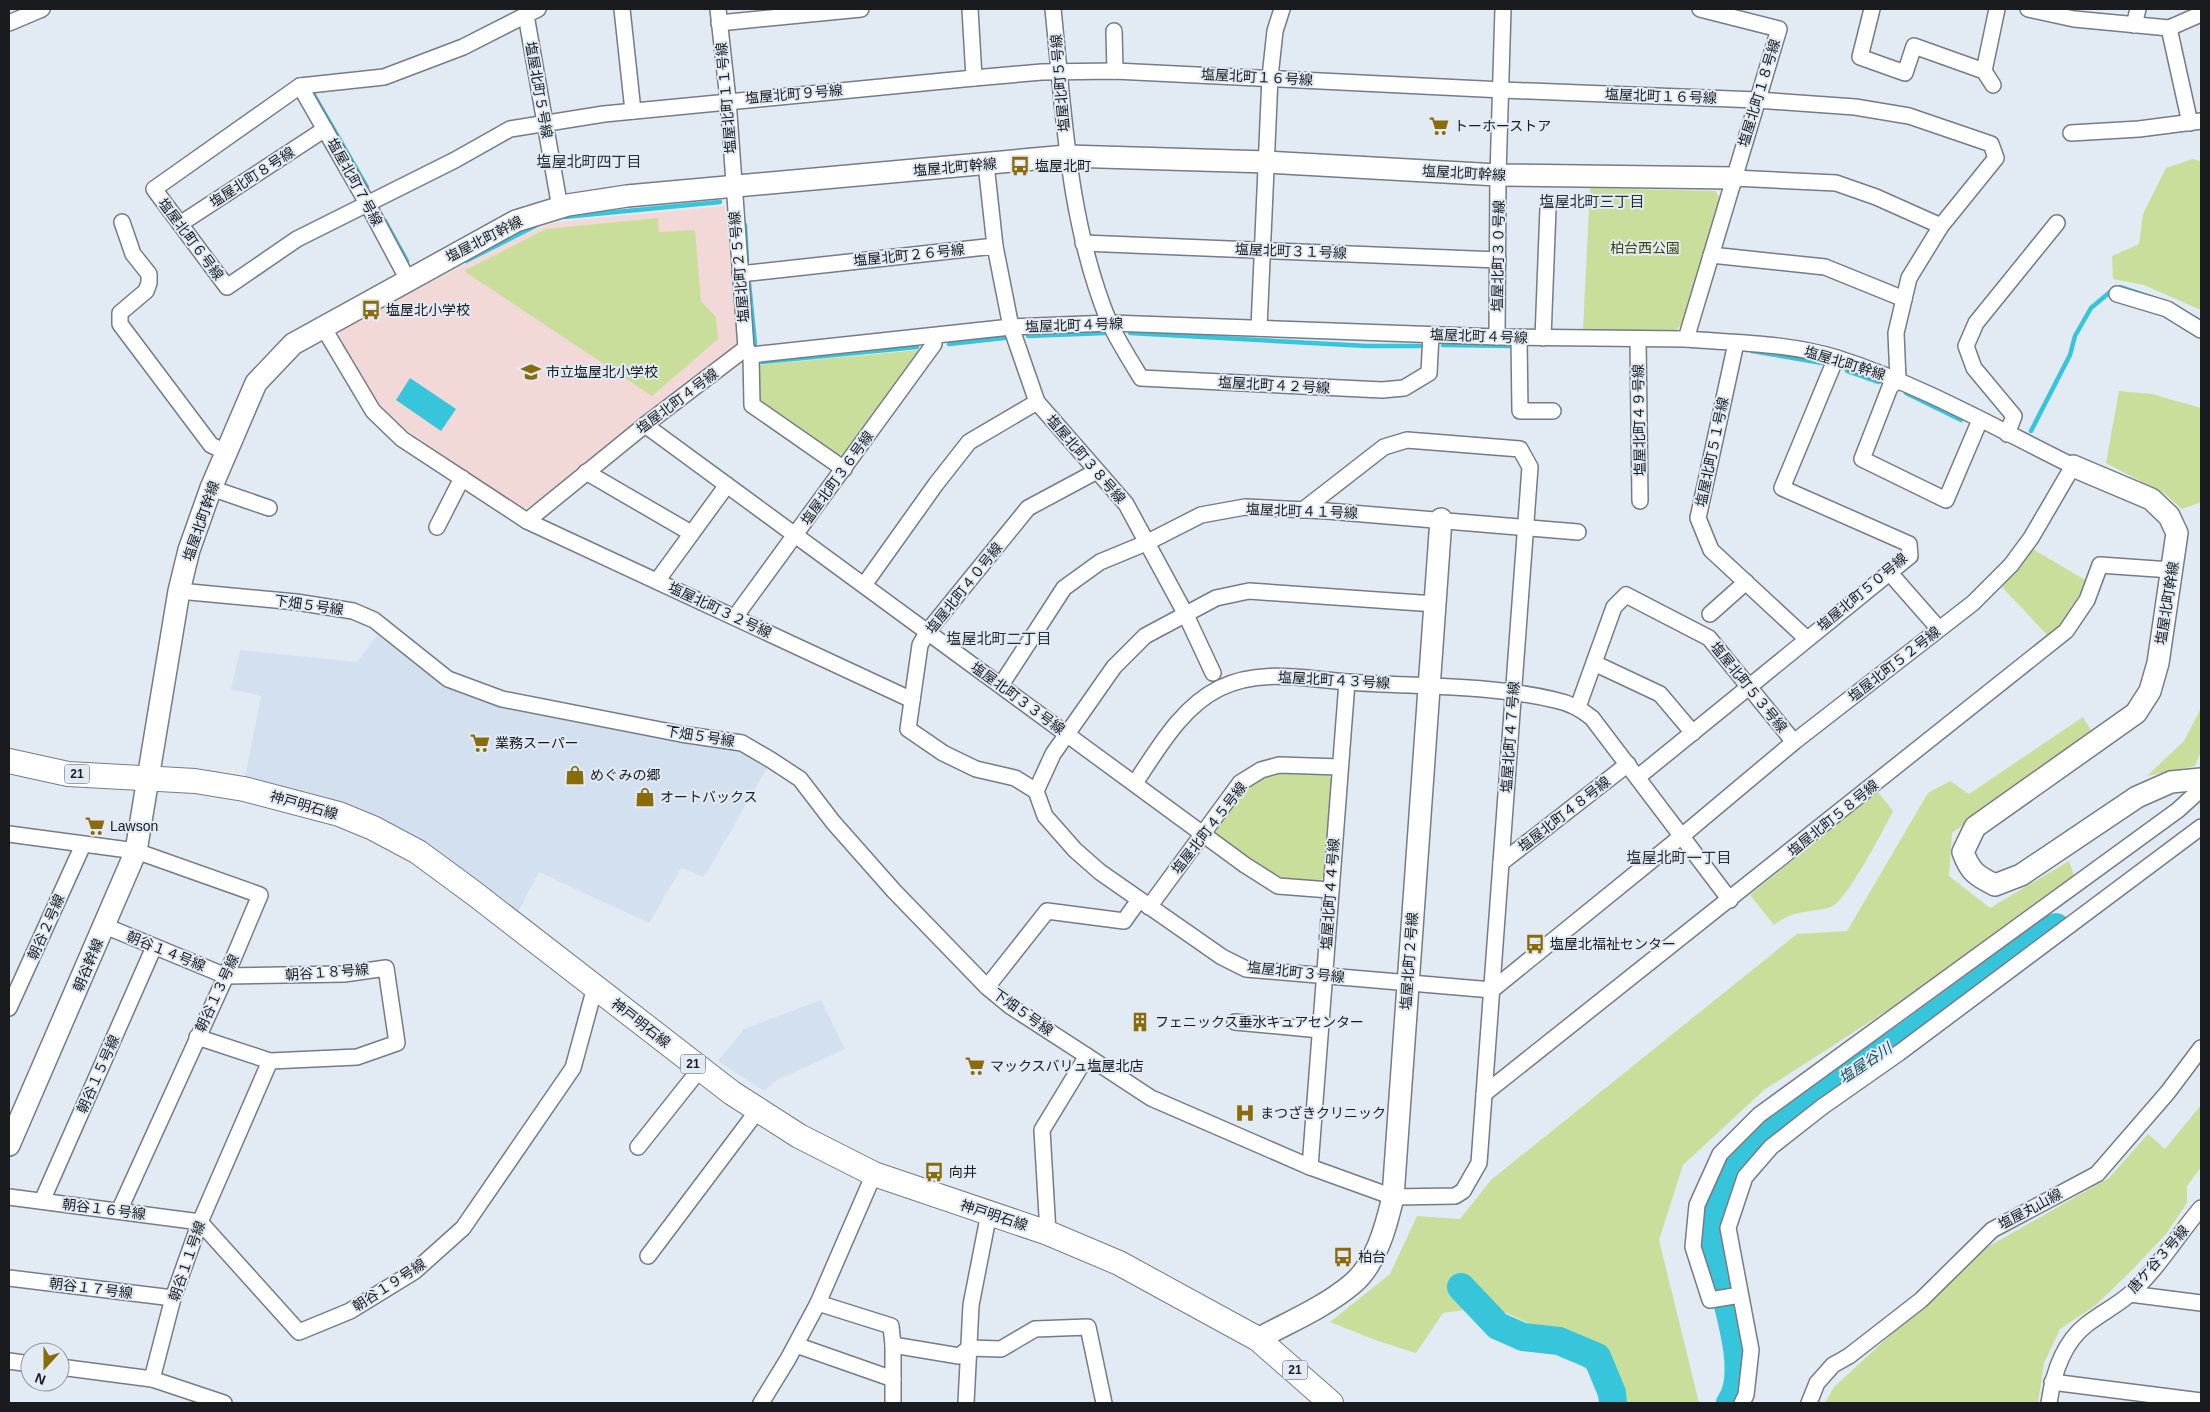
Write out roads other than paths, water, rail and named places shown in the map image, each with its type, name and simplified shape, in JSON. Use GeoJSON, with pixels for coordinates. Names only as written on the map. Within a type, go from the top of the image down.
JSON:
{"type":"FeatureCollection","features":[{"type":"Feature","properties":{"kind":"main road","name":"神戸明石線"},"geometry":{"type":"LineString","coordinates":[[9,761],[68,774],[195,781],[244,789],[339,814],[373,828],[418,852],[700,1068],[758,1110],[799,1136],[874,1174],[1048,1232],[1119,1263],[1258,1339],[1332,1403]]}},
{"type":"Feature","properties":{"kind":"street"},"geometry":{"type":"LineString","coordinates":[[9,23],[42,9]]}},
{"type":"Feature","properties":{"kind":"street"},"geometry":{"type":"LineString","coordinates":[[622,9],[633,110]]}},
{"type":"Feature","properties":{"kind":"street"},"geometry":{"type":"LineString","coordinates":[[719,16],[861,9]]}},
{"type":"Feature","properties":{"kind":"street"},"geometry":{"type":"LineString","coordinates":[[970,9],[974,78]]}},
{"type":"Feature","properties":{"kind":"street","name":"塩屋北町５号線"},"geometry":{"type":"LineString","coordinates":[[1054,9],[1067,156],[1083,243],[1110,323]]}},
{"type":"Feature","properties":{"kind":"street"},"geometry":{"type":"LineString","coordinates":[[1258,328],[1270,77],[1275,30],[1282,9]]}},
{"type":"Feature","properties":{"kind":"street","name":"塩屋北町３０号線"},"geometry":{"type":"LineString","coordinates":[[1497,337],[1498,175],[1503,90],[1504,9]]}},
{"type":"Feature","properties":{"kind":"street","name":"塩屋北町１８号線"},"geometry":{"type":"LineString","coordinates":[[1700,9],[1779,29],[1734,178]]}},
{"type":"Feature","properties":{"kind":"street"},"geometry":{"type":"LineString","coordinates":[[1872,9],[1860,58],[1906,73],[1914,46],[1984,71],[1992,85]]}},
{"type":"Feature","properties":{"kind":"street"},"geometry":{"type":"LineString","coordinates":[[1984,71],[1997,9]]}},
{"type":"Feature","properties":{"kind":"street"},"geometry":{"type":"LineString","coordinates":[[2028,9],[2074,19],[2169,28],[2201,14]]}},
{"type":"Feature","properties":{"kind":"street"},"geometry":{"type":"LineString","coordinates":[[2134,25],[2138,9]]}},
{"type":"Feature","properties":{"kind":"street","name":"塩屋北町５号線"},"geometry":{"type":"LineString","coordinates":[[532,12],[545,121],[560,208]]}},
{"type":"Feature","properties":{"kind":"street","name":"塩屋北町６号線"},"geometry":{"type":"LineString","coordinates":[[532,12],[462,47],[384,77],[300,86],[154,189],[227,287],[297,239],[455,160],[510,128],[545,121]]}},
{"type":"Feature","properties":{"kind":"street","name":"塩屋北町１１号線"},"geometry":{"type":"LineString","coordinates":[[719,16],[728,100],[732,186]]}},
{"type":"Feature","properties":{"kind":"street"},"geometry":{"type":"LineString","coordinates":[[2071,133],[2139,129],[2196,122],[2169,28]]}},
{"type":"Feature","properties":{"kind":"street"},"geometry":{"type":"LineString","coordinates":[[1114,31],[1115,71]]}},
{"type":"Feature","properties":{"kind":"street","name":"塩屋北町１６号線"},"geometry":{"type":"LineString","coordinates":[[1060,72],[1115,71],[1270,77],[1503,90],[1757,100],[1854,107],[1909,116],[1991,144],[1996,158],[1941,226],[1909,278],[1896,333],[1898,380]]}},
{"type":"Feature","properties":{"kind":"street","name":"塩屋北町９号線"},"geometry":{"type":"LineString","coordinates":[[545,121],[728,100],[1060,72]]}},
{"type":"Feature","properties":{"kind":"street","name":"塩屋北町７号線"},"geometry":{"type":"LineString","coordinates":[[300,86],[368,203],[408,280]]}},
{"type":"Feature","properties":{"kind":"street","name":"塩屋北町８号線"},"geometry":{"type":"LineString","coordinates":[[180,224],[325,130]]}},
{"type":"Feature","properties":{"kind":"street","name":"塩屋北町幹線"},"geometry":{"type":"LineString","coordinates":[[147,778],[179,592],[190,550],[211,488],[256,383],[294,344],[516,221],[560,208],[626,196],[1067,156],[1267,162],[1498,175],[1734,178]]}},
{"type":"Feature","properties":{"kind":"street"},"geometry":{"type":"LineString","coordinates":[[986,164],[996,246],[1011,328]]}},
{"type":"Feature","properties":{"kind":"street"},"geometry":{"type":"LineString","coordinates":[[1686,339],[1734,178],[1836,183],[1876,197],[1941,226]]}},
{"type":"Feature","properties":{"kind":"street","name":"塩屋北町２５号線"},"geometry":{"type":"LineString","coordinates":[[732,186],[749,352],[752,405],[844,468]]}},
{"type":"Feature","properties":{"kind":"street"},"geometry":{"type":"LineString","coordinates":[[1543,338],[1548,208]]}},
{"type":"Feature","properties":{"kind":"street"},"geometry":{"type":"LineString","coordinates":[[122,222],[133,254],[149,274],[149,283],[146,290],[120,313],[120,324],[211,446],[226,452]]}},
{"type":"Feature","properties":{"kind":"street"},"geometry":{"type":"LineString","coordinates":[[2007,434],[2014,416],[1974,368],[1966,346],[1976,323],[2058,223]]}},
{"type":"Feature","properties":{"kind":"street","name":"塩屋北町３１号線"},"geometry":{"type":"LineString","coordinates":[[1083,243],[1498,260]]}},
{"type":"Feature","properties":{"kind":"street","name":"塩屋北町２６号線"},"geometry":{"type":"LineString","coordinates":[[740,274],[996,246]]}},
{"type":"Feature","properties":{"kind":"street"},"geometry":{"type":"LineString","coordinates":[[1711,255],[1825,267],[1904,298]]}},
{"type":"Feature","properties":{"kind":"street"},"geometry":{"type":"LineString","coordinates":[[2117,294],[2167,309],[2201,330]]}},
{"type":"Feature","properties":{"kind":"street","name":"塩屋北町４号線"},"geometry":{"type":"LineString","coordinates":[[527,520],[645,425],[749,352],[1011,328],[1110,323],[1519,338],[1686,339]]}},
{"type":"Feature","properties":{"kind":"street","name":"塩屋北町４２号線"},"geometry":{"type":"LineString","coordinates":[[1110,323],[1141,378],[1382,390],[1404,388],[1428,373],[1431,335]]}},
{"type":"Feature","properties":{"kind":"street","name":"塩屋北町３２号線"},"geometry":{"type":"LineString","coordinates":[[322,327],[373,411],[402,440],[527,520],[912,700]]}},
{"type":"Feature","properties":{"kind":"street","name":"塩屋北町３８号線"},"geometry":{"type":"LineString","coordinates":[[1011,328],[1036,402],[1126,504],[1185,614],[1213,673]]}},
{"type":"Feature","properties":{"kind":"street","name":"塩屋北町３６号線"},"geometry":{"type":"LineString","coordinates":[[736,618],[934,344],[932,336]]}},
{"type":"Feature","properties":{"kind":"street"},"geometry":{"type":"LineString","coordinates":[[1519,338],[1520,411],[1553,411]]}},
{"type":"Feature","properties":{"kind":"street","name":"塩屋北町４９号線"},"geometry":{"type":"LineString","coordinates":[[1638,339],[1640,501]]}},
{"type":"Feature","properties":{"kind":"street","name":"塩屋北町幹線"},"geometry":{"type":"LineString","coordinates":[[1686,339],[1785,346],[1836,358],[1898,380],[2073,466],[2151,499],[2169,516],[2177,533],[2158,663],[2150,691],[2136,713],[1975,827],[1963,852],[1967,863],[1976,875],[1995,885],[2021,875],[2137,797],[2170,782],[2201,779]]}},
{"type":"Feature","properties":{"kind":"street","name":"塩屋北町５１号線"},"geometry":{"type":"LineString","coordinates":[[1736,343],[1698,518],[1711,550],[1806,639]]}},
{"type":"Feature","properties":{"kind":"street","name":"塩屋北町５０号線"},"geometry":{"type":"LineString","coordinates":[[1638,777],[1910,556],[1909,544],[1782,488],[1836,358]]}},
{"type":"Feature","properties":{"kind":"street"},"geometry":{"type":"LineString","coordinates":[[1898,380],[1890,387],[1862,459],[1946,500],[1980,420]]}},
{"type":"Feature","properties":{"kind":"street"},"geometry":{"type":"LineString","coordinates":[[864,585],[936,484],[969,442],[1036,402]]}},
{"type":"Feature","properties":{"kind":"street","name":"塩屋北町３３号線"},"geometry":{"type":"LineString","coordinates":[[645,425],[1245,865],[1278,886],[1330,890]]}},
{"type":"Feature","properties":{"kind":"street","name":"塩屋北町４７号線"},"geometry":{"type":"LineString","coordinates":[[1303,510],[1384,447],[1407,440],[1520,449],[1530,467],[1479,1163],[1463,1191],[1455,1196],[1393,1197]]}},
{"type":"Feature","properties":{"kind":"street","name":"塩屋北町５２号線"},"geometry":{"type":"LineString","coordinates":[[1683,835],[1794,742],[1973,603],[2012,565],[2031,538],[2073,466]]}},
{"type":"Feature","properties":{"kind":"street","name":"塩屋北町４０号線"},"geometry":{"type":"LineString","coordinates":[[1036,791],[1015,778],[976,769],[944,753],[908,729],[920,645],[928,632],[1028,508],[1097,471]]}},
{"type":"Feature","properties":{"kind":"street"},"geometry":{"type":"LineString","coordinates":[[586,472],[691,534]]}},
{"type":"Feature","properties":{"kind":"street"},"geometry":{"type":"LineString","coordinates":[[437,527],[462,478]]}},
{"type":"Feature","properties":{"kind":"street"},"geometry":{"type":"LineString","coordinates":[[657,581],[727,484]]}},
{"type":"Feature","properties":{"kind":"street"},"geometry":{"type":"LineString","coordinates":[[211,488],[269,508]]}},
{"type":"Feature","properties":{"kind":"street","name":"塩屋北町４１号線"},"geometry":{"type":"LineString","coordinates":[[1001,686],[1064,588],[1100,562],[1146,544],[1201,515],[1245,507],[1526,527]]}},
{"type":"Feature","properties":{"kind":"street","name":"塩屋北町２号線"},"geometry":{"type":"LineString","coordinates":[[1258,1339],[1318,1308],[1352,1284],[1386,1228],[1393,1197],[1441,520]]}},
{"type":"Feature","properties":{"kind":"street"},"geometry":{"type":"LineString","coordinates":[[1526,527],[1578,532]]}},
{"type":"Feature","properties":{"kind":"street","name":"塩屋北町５８号線"},"geometry":{"type":"LineString","coordinates":[[1484,1094],[2066,631],[2087,600],[2100,565],[2171,570]]}},
{"type":"Feature","properties":{"kind":"street"},"geometry":{"type":"LineString","coordinates":[[1890,572],[1939,629]]}},
{"type":"Feature","properties":{"kind":"street"},"geometry":{"type":"LineString","coordinates":[[1710,614],[1746,582]]}},
{"type":"Feature","properties":{"kind":"street"},"geometry":{"type":"LineString","coordinates":[[1036,791],[1053,754],[1114,667],[1145,636],[1216,598],[1249,591],[1435,604]]}},
{"type":"Feature","properties":{"kind":"street","name":"下畑５号線"},"geometry":{"type":"LineString","coordinates":[[179,592],[296,602],[353,611],[374,620],[448,679],[493,696],[681,734],[742,743],[800,779],[833,822],[894,891],[986,987],[1010,1006],[1151,1098],[1310,1167]]}},
{"type":"Feature","properties":{"kind":"street","name":"塩屋北町５３号線"},"geometry":{"type":"LineString","coordinates":[[1578,707],[1614,607],[1626,595],[1709,638],[1794,742]]}},
{"type":"Feature","properties":{"kind":"street"},"geometry":{"type":"LineString","coordinates":[[1594,663],[1660,694],[1693,733]]}},
{"type":"Feature","properties":{"kind":"street","name":"塩屋北町４３号線"},"geometry":{"type":"LineString","coordinates":[[1135,783],[1182,717],[1201,699],[1221,687],[1246,680],[1280,675],[1347,682],[1429,685]]}},
{"type":"Feature","properties":{"kind":"street","name":"塩屋北町４４号線"},"geometry":{"type":"LineString","coordinates":[[1310,1167],[1347,682]]}},
{"type":"Feature","properties":{"kind":"street"},"geometry":{"type":"LineString","coordinates":[[1429,685],[1514,692],[1557,700],[1578,707],[1592,718],[1683,835],[1730,900]]}},
{"type":"Feature","properties":{"kind":"street","name":"塩屋北町４８号線"},"geometry":{"type":"LineString","coordinates":[[1501,863],[1628,764]]}},
{"type":"Feature","properties":{"kind":"street","name":"塩屋北町４５号線"},"geometry":{"type":"LineString","coordinates":[[986,987],[1047,911],[1124,921],[1144,903],[1203,834],[1240,783],[1261,770],[1279,765],[1340,768]]}},
{"type":"Feature","properties":{"kind":"street","name":"朝谷幹線"},"geometry":{"type":"LineString","coordinates":[[9,1145],[136,851],[147,778]]}},
{"type":"Feature","properties":{"kind":"street"},"geometry":{"type":"LineString","coordinates":[[1740,1295],[1710,1300],[1693,1247],[1697,1204],[1720,1154],[1759,1115],[2178,810],[2201,789]]}},
{"type":"Feature","properties":{"kind":"street","name":"塩屋北町３号線"},"geometry":{"type":"LineString","coordinates":[[1036,791],[1045,816],[1075,850],[1100,872],[1222,957],[1246,969],[1492,990]]}},
{"type":"Feature","properties":{"kind":"street"},"geometry":{"type":"LineString","coordinates":[[1742,1403],[1746,1395],[1751,1350],[1728,1228],[1745,1177],[1771,1147],[2201,828]]}},
{"type":"Feature","properties":{"kind":"street"},"geometry":{"type":"LineString","coordinates":[[9,834],[136,851]]}},
{"type":"Feature","properties":{"kind":"street"},"geometry":{"type":"LineString","coordinates":[[1492,990],[1683,835]]}},
{"type":"Feature","properties":{"kind":"street","name":"朝谷２号線"},"geometry":{"type":"LineString","coordinates":[[9,1008],[83,845]]}},
{"type":"Feature","properties":{"kind":"street","name":"朝谷１３号線"},"geometry":{"type":"LineString","coordinates":[[119,1211],[226,976],[260,895],[136,851]]}},
{"type":"Feature","properties":{"kind":"street","name":"朝谷１４号線"},"geometry":{"type":"LineString","coordinates":[[105,926],[226,976]]}},
{"type":"Feature","properties":{"kind":"street","name":"朝谷１５号線"},"geometry":{"type":"LineString","coordinates":[[42,1201],[154,946]]}},
{"type":"Feature","properties":{"kind":"street","name":"朝谷１８号線"},"geometry":{"type":"LineString","coordinates":[[197,1037],[270,1061],[357,1057],[398,1043],[386,968],[344,974],[226,976]]}},
{"type":"Feature","properties":{"kind":"street","name":"朝谷１９号線"},"geometry":{"type":"LineString","coordinates":[[200,1222],[299,1332],[361,1304],[415,1271],[463,1228],[573,1068],[595,987]]}},
{"type":"Feature","properties":{"kind":"street"},"geometry":{"type":"LineString","coordinates":[[1235,1022],[1320,1030]]}},
{"type":"Feature","properties":{"kind":"street","name":"塩屋丸山線"},"geometry":{"type":"LineString","coordinates":[[1809,1403],[1817,1383],[1833,1365],[1849,1356],[1921,1300],[1992,1230],[2097,1174],[2168,1092],[2201,1048]]}},
{"type":"Feature","properties":{"kind":"street"},"geometry":{"type":"LineString","coordinates":[[1048,1232],[1042,1130],[1087,1056]]}},
{"type":"Feature","properties":{"kind":"street","name":"朝谷１１号線"},"geometry":{"type":"LineString","coordinates":[[152,1379],[173,1298],[200,1222],[270,1061]]}},
{"type":"Feature","properties":{"kind":"street"},"geometry":{"type":"LineString","coordinates":[[638,1147],[700,1068]]}},
{"type":"Feature","properties":{"kind":"street"},"geometry":{"type":"LineString","coordinates":[[648,1256],[758,1110]]}},
{"type":"Feature","properties":{"kind":"street"},"geometry":{"type":"LineString","coordinates":[[1310,1167],[1393,1197]]}},
{"type":"Feature","properties":{"kind":"street"},"geometry":{"type":"LineString","coordinates":[[761,1403],[796,1345],[818,1303],[874,1174]]}},
{"type":"Feature","properties":{"kind":"street","name":"朝谷１６号線"},"geometry":{"type":"LineString","coordinates":[[9,1197],[200,1222]]}},
{"type":"Feature","properties":{"kind":"street","name":"唐ケ谷３号線"},"geometry":{"type":"LineString","coordinates":[[2049,1403],[2052,1382],[2067,1346],[2084,1327],[2130,1294],[2196,1222],[2201,1208]]}},
{"type":"Feature","properties":{"kind":"street"},"geometry":{"type":"LineString","coordinates":[[966,1403],[971,1305],[989,1213]]}},
{"type":"Feature","properties":{"kind":"street","name":"朝谷１７号線"},"geometry":{"type":"LineString","coordinates":[[9,1278],[173,1298]]}},
{"type":"Feature","properties":{"kind":"street"},"geometry":{"type":"LineString","coordinates":[[2130,1294],[2201,1303]]}},
{"type":"Feature","properties":{"kind":"street"},"geometry":{"type":"LineString","coordinates":[[818,1303],[891,1326],[893,1345],[892,1403]]}},
{"type":"Feature","properties":{"kind":"street"},"geometry":{"type":"LineString","coordinates":[[893,1345],[959,1356],[969,1348],[1001,1349],[1035,1329],[1088,1327],[1104,1403]]}},
{"type":"Feature","properties":{"kind":"street"},"geometry":{"type":"LineString","coordinates":[[796,1345],[893,1379]]}},
{"type":"Feature","properties":{"kind":"street"},"geometry":{"type":"LineString","coordinates":[[70,1369],[152,1379],[224,1403]]}},
{"type":"Feature","properties":{"kind":"street"},"geometry":{"type":"LineString","coordinates":[[2052,1382],[2201,1401]]}},
{"type":"Feature","properties":{"kind":"water"},"geometry":{"type":"Polygon","coordinates":[[[410,378],[456,409],[441,431],[396,400],[410,378]]]}},
{"type":"Feature","properties":{"kind":"waterway"},"geometry":{"type":"LineString","coordinates":[[314,95],[367,187]]}},
{"type":"Feature","properties":{"kind":"waterway"},"geometry":{"type":"LineString","coordinates":[[564,217],[720,202]]}},
{"type":"Feature","properties":{"kind":"waterway"},"geometry":{"type":"LineString","coordinates":[[385,221],[407,261]]}},
{"type":"Feature","properties":{"kind":"waterway"},"geometry":{"type":"LineString","coordinates":[[466,261],[537,225]]}},
{"type":"Feature","properties":{"kind":"waterway"},"geometry":{"type":"LineString","coordinates":[[745,225],[747,261]]}},
{"type":"Feature","properties":{"kind":"waterway"},"geometry":{"type":"LineString","coordinates":[[749,283],[755,344]]}},
{"type":"Feature","properties":{"kind":"waterway"},"geometry":{"type":"LineString","coordinates":[[2031,431],[2070,355],[2075,336],[2091,308],[2110,292],[2120,287],[2156,299]]}},
{"type":"Feature","properties":{"kind":"waterway"},"geometry":{"type":"LineString","coordinates":[[2179,309],[2201,322]]}},
{"type":"Feature","properties":{"kind":"waterway"},"geometry":{"type":"LineString","coordinates":[[1028,336],[1105,333]]}},
{"type":"Feature","properties":{"kind":"waterway"},"geometry":{"type":"LineString","coordinates":[[1130,333],[1366,346],[1420,346]]}},
{"type":"Feature","properties":{"kind":"waterway"},"geometry":{"type":"LineString","coordinates":[[949,344],[1004,338]]}},
{"type":"Feature","properties":{"kind":"waterway"},"geometry":{"type":"LineString","coordinates":[[1443,345],[1513,346]]}},
{"type":"Feature","properties":{"kind":"waterway"},"geometry":{"type":"LineString","coordinates":[[762,362],[917,347]]}},
{"type":"Feature","properties":{"kind":"waterway"},"geometry":{"type":"LineString","coordinates":[[1752,351],[1822,363]]}},
{"type":"Feature","properties":{"kind":"waterway"},"geometry":{"type":"LineString","coordinates":[[1847,371],[1878,382]]}},
{"type":"Feature","properties":{"kind":"waterway"},"geometry":{"type":"LineString","coordinates":[[1906,393],[1961,420]]}},
{"type":"Feature","properties":{"kind":"waterway","name":"塩屋谷川"},"geometry":{"type":"LineString","coordinates":[[1730,1403],[1737,1387],[1739,1367],[1737,1345],[1712,1234],[1713,1211],[1716,1199],[1730,1166],[1744,1147],[1770,1124],[1884,1052],[2056,927]]}},
{"type":"Feature","properties":{"kind":"waterway"},"geometry":{"type":"LineString","coordinates":[[1461,1287],[1498,1326],[1523,1337],[1559,1341],[1597,1357],[1612,1393],[1613,1403]]}},
{"type":"Feature","properties":{"kind":"place","name":"トーホーストア"},"geometry":{"type":"Point","coordinates":[1439,126]}},
{"type":"Feature","properties":{"kind":"place","name":"塩屋北町"},"geometry":{"type":"Point","coordinates":[1020,166]}},
{"type":"Feature","properties":{"kind":"place","name":"塩屋北小学校"},"geometry":{"type":"Point","coordinates":[371,310]}},
{"type":"Feature","properties":{"kind":"place","name":"市立塩屋北小学校"},"geometry":{"type":"Point","coordinates":[531,372]}},
{"type":"Feature","properties":{"kind":"place","name":"業務スーパー"},"geometry":{"type":"Point","coordinates":[480,743]}},
{"type":"Feature","properties":{"kind":"place","name":"めぐみの郷"},"geometry":{"type":"Point","coordinates":[575,775]}},
{"type":"Feature","properties":{"kind":"place","name":"オートバックス"},"geometry":{"type":"Point","coordinates":[645,797]}},
{"type":"Feature","properties":{"kind":"place","name":"Lawson"},"geometry":{"type":"Point","coordinates":[95,826]}},
{"type":"Feature","properties":{"kind":"place","name":"塩屋北福祉センター"},"geometry":{"type":"Point","coordinates":[1535,944]}},
{"type":"Feature","properties":{"kind":"place","name":"フェニックス垂水キュアセンター"},"geometry":{"type":"Point","coordinates":[1140,1022]}},
{"type":"Feature","properties":{"kind":"place","name":"マックスバリュ塩屋北店"},"geometry":{"type":"Point","coordinates":[975,1066]}},
{"type":"Feature","properties":{"kind":"place","name":"まつざきクリニック"},"geometry":{"type":"Point","coordinates":[1245,1113]}},
{"type":"Feature","properties":{"kind":"place","name":"向井"},"geometry":{"type":"Point","coordinates":[934,1172]}},
{"type":"Feature","properties":{"kind":"place","name":"柏台"},"geometry":{"type":"Point","coordinates":[1343,1257]}},
{"type":"Feature","properties":{"kind":"district","name":"塩屋北町四丁目"},"geometry":{"type":"Point","coordinates":[589,161]}},
{"type":"Feature","properties":{"kind":"district","name":"塩屋北町三丁目"},"geometry":{"type":"Point","coordinates":[1592,201]}},
{"type":"Feature","properties":{"kind":"district","name":"塩屋北町二丁目"},"geometry":{"type":"Point","coordinates":[999,638]}},
{"type":"Feature","properties":{"kind":"district","name":"塩屋北町一丁目"},"geometry":{"type":"Point","coordinates":[1679,857]}},
{"type":"Feature","properties":{"kind":"park label","name":"柏台西公園"},"geometry":{"type":"Point","coordinates":[1645,248]}}]}
